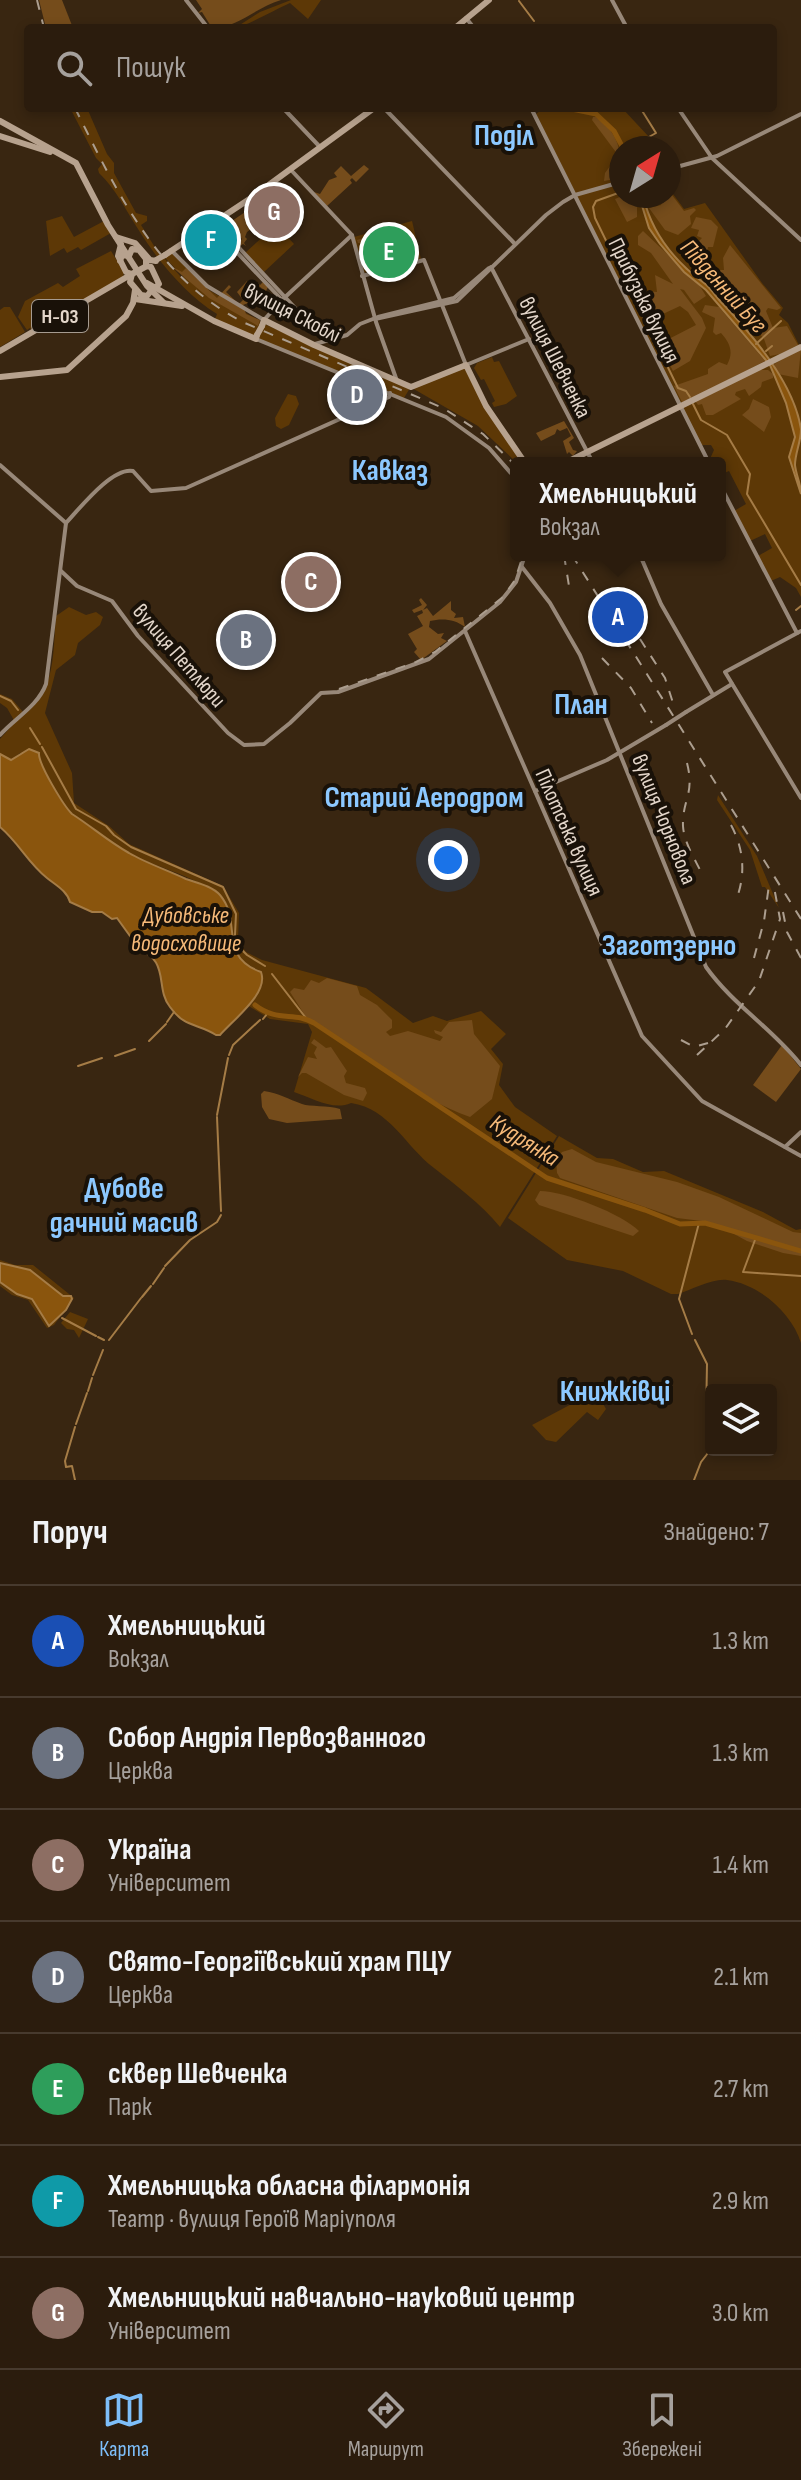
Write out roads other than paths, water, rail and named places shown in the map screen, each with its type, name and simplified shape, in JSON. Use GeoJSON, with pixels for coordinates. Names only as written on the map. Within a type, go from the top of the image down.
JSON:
{"type":"FeatureCollection","features":[{"type":"Feature","properties":{"kind":"main road"},"geometry":{"type":"LineString","coordinates":[[459,24],[488,0]]}},
{"type":"Feature","properties":{"kind":"main road","name":"Н-03"},"geometry":{"type":"LineString","coordinates":[[0,351],[156,260],[291,170],[369,112]]}},
{"type":"Feature","properties":{"kind":"main road"},"geometry":{"type":"LineString","coordinates":[[0,121],[37,144],[67,157],[81,171],[129,256],[132,273],[129,280],[143,297],[159,284],[158,278],[151,267],[145,267],[146,259],[139,250],[133,249],[129,256]]}},
{"type":"Feature","properties":{"kind":"main road"},"geometry":{"type":"LineString","coordinates":[[0,136],[37,144]]}},
{"type":"Feature","properties":{"kind":"main road"},"geometry":{"type":"LineString","coordinates":[[115,236],[135,243],[149,259],[156,260],[153,265],[169,296]]}},
{"type":"Feature","properties":{"kind":"main road"},"geometry":{"type":"LineString","coordinates":[[121,244],[118,248],[120,261],[164,303]]}},
{"type":"Feature","properties":{"kind":"main road"},"geometry":{"type":"LineString","coordinates":[[120,261],[122,255],[129,256]]}},
{"type":"Feature","properties":{"kind":"main road"},"geometry":{"type":"LineString","coordinates":[[0,377],[67,370],[126,316],[135,299],[135,290]]}},
{"type":"Feature","properties":{"kind":"main road"},"geometry":{"type":"LineString","coordinates":[[153,290],[256,337],[263,323]]}},
{"type":"Feature","properties":{"kind":"main road"},"geometry":{"type":"LineString","coordinates":[[135,299],[191,308]]}},
{"type":"Feature","properties":{"kind":"main road","name":"вулиця Скоблі"},"geometry":{"type":"LineString","coordinates":[[263,323],[411,387]]}},
{"type":"Feature","properties":{"kind":"main road"},"geometry":{"type":"LineString","coordinates":[[577,457],[801,347]]}},
{"type":"Feature","properties":{"kind":"main road"},"geometry":{"type":"LineString","coordinates":[[411,387],[466,365],[486,406],[521,457]]}},
{"type":"Feature","properties":{"kind":"street"},"geometry":{"type":"LineString","coordinates":[[186,0],[205,24]]}},
{"type":"Feature","properties":{"kind":"street"},"geometry":{"type":"LineString","coordinates":[[612,0],[625,24]]}},
{"type":"Feature","properties":{"kind":"street"},"geometry":{"type":"LineString","coordinates":[[466,18],[471,24]]}},
{"type":"Feature","properties":{"kind":"street"},"geometry":{"type":"LineString","coordinates":[[287,112],[321,148]]}},
{"type":"Feature","properties":{"kind":"street"},"geometry":{"type":"LineString","coordinates":[[388,112],[515,244]]}},
{"type":"Feature","properties":{"kind":"street","name":"Прибузька вулиця"},"geometry":{"type":"LineString","coordinates":[[533,112],[706,457]]}},
{"type":"Feature","properties":{"kind":"street"},"geometry":{"type":"LineString","coordinates":[[681,112],[714,158],[801,240]]}},
{"type":"Feature","properties":{"kind":"street"},"geometry":{"type":"LineString","coordinates":[[681,166],[714,158],[801,114]]}},
{"type":"Feature","properties":{"kind":"street"},"geometry":{"type":"LineString","coordinates":[[291,170],[352,235],[375,319],[397,381]]}},
{"type":"Feature","properties":{"kind":"street"},"geometry":{"type":"LineString","coordinates":[[314,345],[348,334],[360,324],[458,296],[546,215],[575,195],[609,185]]}},
{"type":"Feature","properties":{"kind":"street"},"geometry":{"type":"LineString","coordinates":[[213,223],[326,341]]}},
{"type":"Feature","properties":{"kind":"street"},"geometry":{"type":"LineString","coordinates":[[263,323],[284,298],[352,235]]}},
{"type":"Feature","properties":{"kind":"street","name":"вулиця Скоблі"},"geometry":{"type":"LineString","coordinates":[[168,252],[207,286],[263,323]]}},
{"type":"Feature","properties":{"kind":"street"},"geometry":{"type":"LineString","coordinates":[[362,276],[424,260],[466,365],[529,339]]}},
{"type":"Feature","properties":{"kind":"street","name":"вулиця Шевченка"},"geometry":{"type":"LineString","coordinates":[[491,267],[590,457]]}},
{"type":"Feature","properties":{"kind":"street"},"geometry":{"type":"LineString","coordinates":[[256,337],[446,417],[498,456],[510,471]]}},
{"type":"Feature","properties":{"kind":"street"},"geometry":{"type":"LineString","coordinates":[[405,399],[411,387]]}},
{"type":"Feature","properties":{"kind":"street"},"geometry":{"type":"LineString","coordinates":[[0,735],[43,693],[50,662],[66,523],[108,482],[130,470],[151,491],[193,485],[318,431],[389,397],[390,393]]}},
{"type":"Feature","properties":{"kind":"street"},"geometry":{"type":"LineString","coordinates":[[0,465],[66,523]]}},
{"type":"Feature","properties":{"kind":"street"},"geometry":{"type":"LineString","coordinates":[[726,496],[799,632],[725,672],[801,798]]}},
{"type":"Feature","properties":{"kind":"street"},"geometry":{"type":"LineString","coordinates":[[465,631],[510,592],[524,561]]}},
{"type":"Feature","properties":{"kind":"street"},"geometry":{"type":"LineString","coordinates":[[643,561],[666,613],[713,695]]}},
{"type":"Feature","properties":{"kind":"street","name":"вулиця Чорновола"},"geometry":{"type":"LineString","coordinates":[[522,567],[568,630],[621,752],[708,970],[740,1005],[781,1040],[801,1065]]}},
{"type":"Feature","properties":{"kind":"street","name":"вулиця Петлюри"},"geometry":{"type":"LineString","coordinates":[[61,571],[77,586],[112,601],[138,636],[228,733],[244,745],[264,744],[321,693],[338,692],[424,662],[465,631]]}},
{"type":"Feature","properties":{"kind":"street","name":"Пілотська вулиця"},"geometry":{"type":"LineString","coordinates":[[465,631],[642,1036],[702,1101],[801,1156]]}},
{"type":"Feature","properties":{"kind":"street"},"geometry":{"type":"LineString","coordinates":[[535,791],[621,752],[732,684]]}},
{"type":"Feature","properties":{"kind":"street"},"geometry":{"type":"LineString","coordinates":[[785,1147],[801,1132]]}},
{"type":"Feature","properties":{"kind":"water"},"geometry":{"type":"Polygon","coordinates":[[[643,208],[646,208],[666,246],[709,287],[746,329],[781,377],[801,429],[795,465],[801,494],[789,457],[795,437],[786,403],[770,365],[706,290],[684,272],[649,228],[643,208]]]}},
{"type":"Feature","properties":{"kind":"water","name":"Дубовське водосховище"},"geometry":{"type":"Polygon","coordinates":[[[29,749],[39,753],[47,775],[72,814],[136,857],[209,887],[227,905],[239,957],[261,972],[262,980],[255,997],[220,1035],[186,1022],[176,1014],[165,999],[158,966],[146,952],[134,947],[135,943],[117,918],[112,919],[102,912],[92,912],[70,902],[64,892],[40,872],[0,827],[0,754],[11,760],[29,749]]]}},
{"type":"Feature","properties":{"kind":"water"},"geometry":{"type":"Polygon","coordinates":[[[0,1263],[30,1270],[63,1296],[71,1296],[66,1310],[49,1326],[32,1299],[17,1294],[0,1282],[0,1263]]]}},
{"type":"Feature","properties":{"kind":"waterway"},"geometry":{"type":"LineString","coordinates":[[519,1],[534,21]]}},
{"type":"Feature","properties":{"kind":"waterway","name":"Південний Буг"},"geometry":{"type":"LineString","coordinates":[[586,112],[596,114],[617,136]]}},
{"type":"Feature","properties":{"kind":"waterway"},"geometry":{"type":"LineString","coordinates":[[643,112],[656,133],[651,136]]}},
{"type":"Feature","properties":{"kind":"waterway"},"geometry":{"type":"LineString","coordinates":[[609,196],[596,201],[593,207],[595,218],[678,388],[690,397]]}},
{"type":"Feature","properties":{"kind":"waterway"},"geometry":{"type":"LineString","coordinates":[[756,344],[781,321]]}},
{"type":"Feature","properties":{"kind":"waterway"},"geometry":{"type":"LineString","coordinates":[[766,351],[772,346]]}},
{"type":"Feature","properties":{"kind":"waterway"},"geometry":{"type":"LineString","coordinates":[[693,404],[701,420],[727,435],[750,474],[747,494],[801,585]]}},
{"type":"Feature","properties":{"kind":"waterway"},"geometry":{"type":"LineString","coordinates":[[796,610],[801,606]]}},
{"type":"Feature","properties":{"kind":"waterway"},"geometry":{"type":"LineString","coordinates":[[0,696],[11,701],[18,710]]}},
{"type":"Feature","properties":{"kind":"waterway"},"geometry":{"type":"LineString","coordinates":[[30,728],[40,744]]}},
{"type":"Feature","properties":{"kind":"waterway"},"geometry":{"type":"LineString","coordinates":[[42,747],[76,809],[106,826],[131,847],[223,887],[236,914],[238,946],[265,966]]}},
{"type":"Feature","properties":{"kind":"waterway"},"geometry":{"type":"LineString","coordinates":[[272,974],[306,1018]]}},
{"type":"Feature","properties":{"kind":"waterway","name":"Кудрянка"},"geometry":{"type":"LineString","coordinates":[[255,1005],[271,1014],[314,1023],[547,1178],[680,1224],[705,1223],[801,1251]]}},
{"type":"Feature","properties":{"kind":"waterway"},"geometry":{"type":"LineString","coordinates":[[167,1022],[174,1012]]}},
{"type":"Feature","properties":{"kind":"waterway","name":"Кудрянка"},"geometry":{"type":"LineString","coordinates":[[263,1019],[267,1014]]}},
{"type":"Feature","properties":{"kind":"waterway"},"geometry":{"type":"LineString","coordinates":[[229,1055],[233,1045],[260,1020]]}},
{"type":"Feature","properties":{"kind":"waterway"},"geometry":{"type":"LineString","coordinates":[[149,1041],[166,1024]]}},
{"type":"Feature","properties":{"kind":"waterway"},"geometry":{"type":"LineString","coordinates":[[115,1056],[135,1049]]}},
{"type":"Feature","properties":{"kind":"waterway"},"geometry":{"type":"LineString","coordinates":[[78,1066],[102,1058]]}},
{"type":"Feature","properties":{"kind":"waterway"},"geometry":{"type":"LineString","coordinates":[[217,1115],[228,1058]]}},
{"type":"Feature","properties":{"kind":"waterway"},"geometry":{"type":"LineString","coordinates":[[217,1117],[221,1211]]}},
{"type":"Feature","properties":{"kind":"waterway"},"geometry":{"type":"LineString","coordinates":[[165,1266],[190,1240],[217,1222],[221,1215]]}},
{"type":"Feature","properties":{"kind":"waterway"},"geometry":{"type":"LineString","coordinates":[[692,1334],[679,1299],[699,1223]]}},
{"type":"Feature","properties":{"kind":"waterway"},"geometry":{"type":"LineString","coordinates":[[755,1240],[743,1272],[801,1276]]}},
{"type":"Feature","properties":{"kind":"waterway"},"geometry":{"type":"LineString","coordinates":[[153,1284],[164,1268]]}},
{"type":"Feature","properties":{"kind":"waterway"},"geometry":{"type":"LineString","coordinates":[[142,1297],[151,1286]]}},
{"type":"Feature","properties":{"kind":"waterway"},"geometry":{"type":"LineString","coordinates":[[109,1340],[141,1298]]}},
{"type":"Feature","properties":{"kind":"waterway"},"geometry":{"type":"LineString","coordinates":[[62,1318],[96,1336]]}},
{"type":"Feature","properties":{"kind":"waterway"},"geometry":{"type":"LineString","coordinates":[[98,1337],[104,1340]]}},
{"type":"Feature","properties":{"kind":"waterway"},"geometry":{"type":"LineString","coordinates":[[695,1340],[707,1364],[707,1384]]}},
{"type":"Feature","properties":{"kind":"waterway"},"geometry":{"type":"LineString","coordinates":[[93,1375],[103,1350]]}},
{"type":"Feature","properties":{"kind":"waterway"},"geometry":{"type":"LineString","coordinates":[[88,1391],[92,1378]]}},
{"type":"Feature","properties":{"kind":"waterway"},"geometry":{"type":"LineString","coordinates":[[76,1424],[87,1393]]}},
{"type":"Feature","properties":{"kind":"waterway"},"geometry":{"type":"LineString","coordinates":[[75,1427],[65,1461],[66,1467],[72,1466],[75,1480]]}},
{"type":"Feature","properties":{"kind":"waterway"},"geometry":{"type":"LineString","coordinates":[[694,1480],[706,1456]]}},
{"type":"Feature","properties":{"kind":"railway"},"geometry":{"type":"LineString","coordinates":[[37,0],[43,24]]}},
{"type":"Feature","properties":{"kind":"railway"},"geometry":{"type":"LineString","coordinates":[[77,112],[107,171],[143,230],[187,283],[214,305],[245,323],[443,408],[483,434],[510,460]]}},
{"type":"Feature","properties":{"kind":"railway"},"geometry":{"type":"LineString","coordinates":[[339,689],[416,662],[435,652],[503,597],[515,580],[521,561]]}},
{"type":"Feature","properties":{"kind":"railway"},"geometry":{"type":"LineString","coordinates":[[565,561],[569,586]]}},
{"type":"Feature","properties":{"kind":"railway"},"geometry":{"type":"LineString","coordinates":[[576,561],[801,919]]}},
{"type":"Feature","properties":{"kind":"railway"},"geometry":{"type":"LineString","coordinates":[[640,639],[665,678],[673,703]]}},
{"type":"Feature","properties":{"kind":"railway"},"geometry":{"type":"LineString","coordinates":[[602,658],[631,688],[652,723]]}},
{"type":"Feature","properties":{"kind":"railway"},"geometry":{"type":"LineString","coordinates":[[687,763],[690,782],[683,817],[684,832],[702,874]]}},
{"type":"Feature","properties":{"kind":"railway"},"geometry":{"type":"LineString","coordinates":[[731,825],[739,843],[742,862],[736,900]]}},
{"type":"Feature","properties":{"kind":"railway"},"geometry":{"type":"LineString","coordinates":[[754,958],[769,885]]}},
{"type":"Feature","properties":{"kind":"railway"},"geometry":{"type":"LineString","coordinates":[[697,1055],[725,1029],[759,981],[780,919],[774,887]]}},
{"type":"Feature","properties":{"kind":"railway"},"geometry":{"type":"LineString","coordinates":[[783,912],[787,932],[801,958]]}},
{"type":"Feature","properties":{"kind":"railway"},"geometry":{"type":"LineString","coordinates":[[681,1040],[694,1047],[708,1043]]}},
{"type":"Feature","properties":{"kind":"place","name":"Хмельницький навчально-науковий центр"},"geometry":{"type":"Point","coordinates":[274,212]}},
{"type":"Feature","properties":{"kind":"place","name":"Хмельницька обласна філармонія"},"geometry":{"type":"Point","coordinates":[211,240]}},
{"type":"Feature","properties":{"kind":"place","name":"сквер Шевченка"},"geometry":{"type":"Point","coordinates":[389,252]}},
{"type":"Feature","properties":{"kind":"place","name":"Свято-Георгіївський храм ПЦУ"},"geometry":{"type":"Point","coordinates":[357,395]}},
{"type":"Feature","properties":{"kind":"place","name":"Україна"},"geometry":{"type":"Point","coordinates":[311,582]}},
{"type":"Feature","properties":{"kind":"place","name":"Хмельницький"},"geometry":{"type":"Point","coordinates":[618,617]}},
{"type":"Feature","properties":{"kind":"place","name":"Собор Андрія Первозванного"},"geometry":{"type":"Point","coordinates":[246,640]}},
{"type":"Feature","properties":{"kind":"district","name":"Поділ"},"geometry":{"type":"Point","coordinates":[504,135]}},
{"type":"Feature","properties":{"kind":"district","name":"Кавказ"},"geometry":{"type":"Point","coordinates":[390,470]}},
{"type":"Feature","properties":{"kind":"district","name":"План"},"geometry":{"type":"Point","coordinates":[581,704]}},
{"type":"Feature","properties":{"kind":"district","name":"Старий Аеродром"},"geometry":{"type":"Point","coordinates":[424,797]}},
{"type":"Feature","properties":{"kind":"district","name":"Заготзерно"},"geometry":{"type":"Point","coordinates":[669,945]}},
{"type":"Feature","properties":{"kind":"district","name":"Дубове дачний масив"},"geometry":{"type":"Point","coordinates":[124,1205]}},
{"type":"Feature","properties":{"kind":"district","name":"Книжківці"},"geometry":{"type":"Point","coordinates":[615,1391]}}]}
